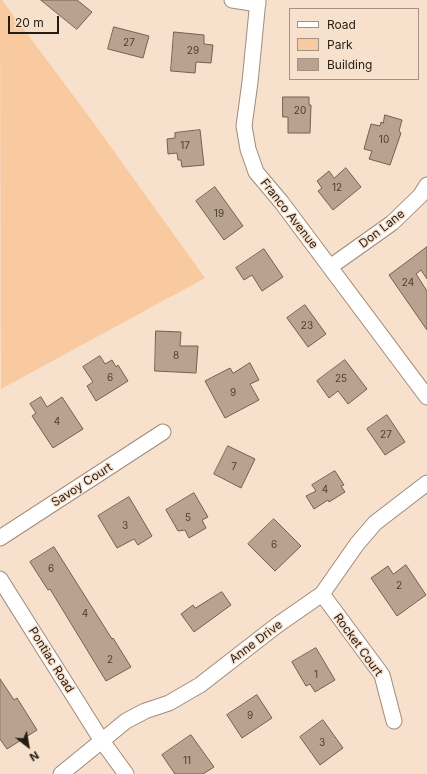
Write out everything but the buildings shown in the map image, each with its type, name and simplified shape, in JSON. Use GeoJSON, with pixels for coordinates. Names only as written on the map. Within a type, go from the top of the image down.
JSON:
{"type":"FeatureCollection","features":[{"type":"Feature","properties":{"kind":"street"},"geometry":{"type":"LineString","coordinates":[[232,0],[258,2]]}},
{"type":"Feature","properties":{"kind":"street","name":"Franco Avenue"},"geometry":{"type":"LineString","coordinates":[[258,2],[244,126],[248,149],[256,172],[282,202],[427,397]]}},
{"type":"Feature","properties":{"kind":"street","name":"Don Lane"},"geometry":{"type":"LineString","coordinates":[[330,267],[392,223],[420,196],[427,184]]}},
{"type":"Feature","properties":{"kind":"street","name":"Savoy Court"},"geometry":{"type":"LineString","coordinates":[[0,538],[163,432]]}},
{"type":"Feature","properties":{"kind":"street","name":"Anne Drive"},"geometry":{"type":"LineString","coordinates":[[61,774],[126,721],[145,711],[169,703],[200,684],[276,626],[322,594],[357,544],[375,523],[427,483]]}},
{"type":"Feature","properties":{"kind":"street","name":"Pontiac Road"},"geometry":{"type":"LineString","coordinates":[[0,579],[102,741],[126,774]]}},
{"type":"Feature","properties":{"kind":"street","name":"Rocket Court"},"geometry":{"type":"LineString","coordinates":[[322,594],[382,675],[394,721]]}},
{"type":"Feature","properties":{"kind":"green space"},"geometry":{"type":"Polygon","coordinates":[[[0,0],[2,0],[90,118],[205,278],[1,389],[0,0]]]}}]}
